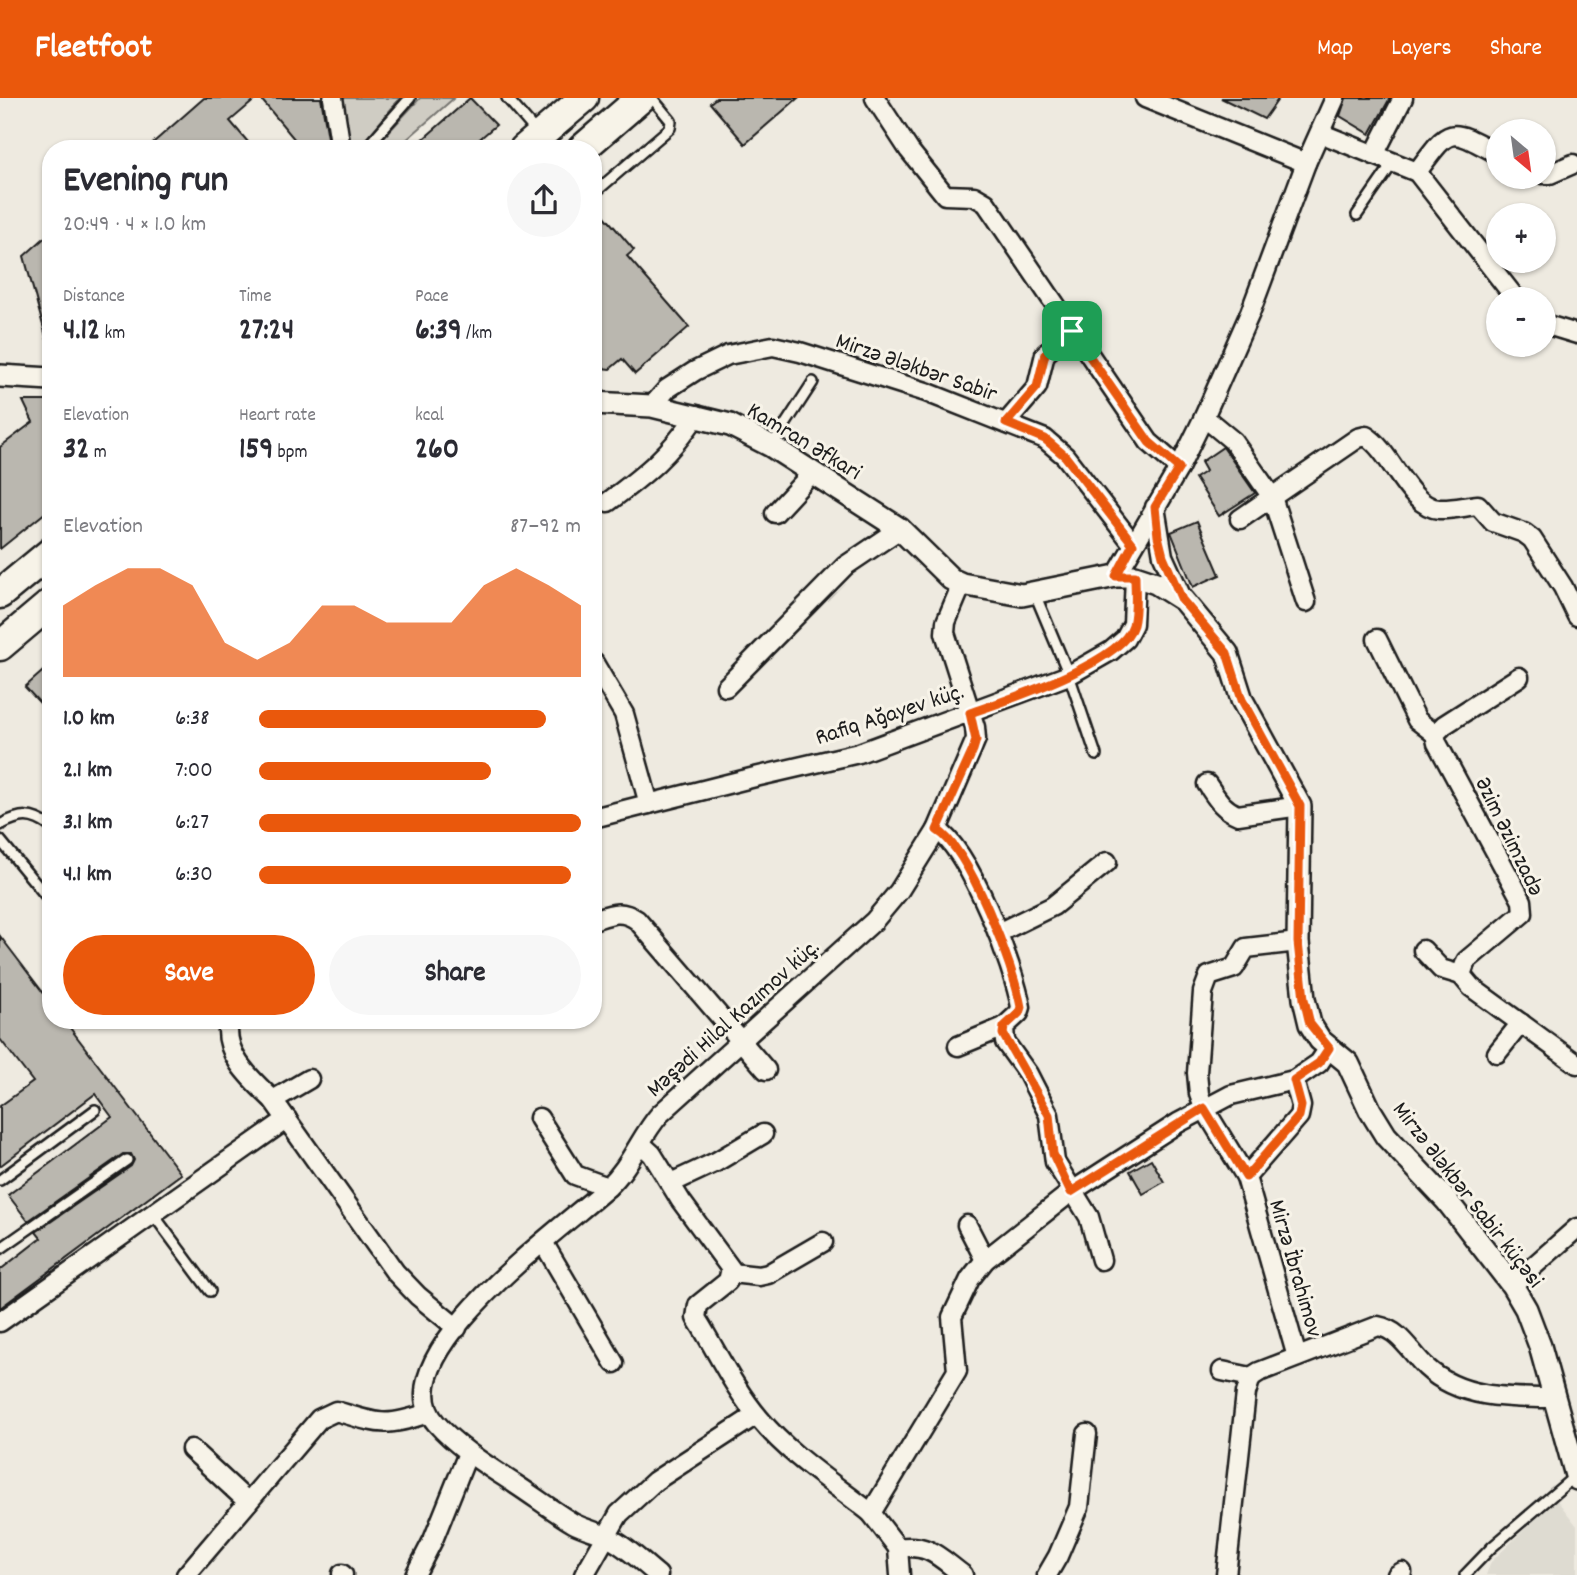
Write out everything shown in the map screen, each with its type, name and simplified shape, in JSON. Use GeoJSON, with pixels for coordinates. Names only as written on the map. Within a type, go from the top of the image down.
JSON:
{"type":"FeatureCollection","features":[{"type":"Feature","properties":{"kind":"main road"},"geometry":{"type":"LineString","coordinates":[[534,140],[584,98]]}},
{"type":"Feature","properties":{"kind":"main road"},"geometry":{"type":"LineString","coordinates":[[592,140],[641,98]]}},
{"type":"Feature","properties":{"kind":"main road"},"geometry":{"type":"LineString","coordinates":[[0,594],[42,559]]}},
{"type":"Feature","properties":{"kind":"main road"},"geometry":{"type":"LineString","coordinates":[[0,646],[42,611]]}},
{"type":"Feature","properties":{"kind":"street"},"geometry":{"type":"LineString","coordinates":[[332,98],[339,140]]}},
{"type":"Feature","properties":{"kind":"street"},"geometry":{"type":"LineString","coordinates":[[875,98],[909,150],[945,195],[974,196],[986,204],[1149,442],[1179,468]]}},
{"type":"Feature","properties":{"kind":"street"},"geometry":{"type":"LineString","coordinates":[[1145,98],[1306,163]]}},
{"type":"Feature","properties":{"kind":"street"},"geometry":{"type":"LineString","coordinates":[[962,584],[1012,594],[1035,594],[1126,576],[1133,544],[1179,468],[1250,313],[1306,163],[1335,98]]}},
{"type":"Feature","properties":{"kind":"street"},"geometry":{"type":"LineString","coordinates":[[1374,155],[1403,98]]}},
{"type":"Feature","properties":{"kind":"street"},"geometry":{"type":"LineString","coordinates":[[1320,133],[1417,172],[1507,287]]}},
{"type":"Feature","properties":{"kind":"street"},"geometry":{"type":"LineString","coordinates":[[1417,172],[1445,136],[1462,135],[1486,148]]}},
{"type":"Feature","properties":{"kind":"street"},"geometry":{"type":"LineString","coordinates":[[1556,170],[1573,164]]}},
{"type":"Feature","properties":{"kind":"street"},"geometry":{"type":"LineString","coordinates":[[1556,328],[1577,334]]}},
{"type":"Feature","properties":{"kind":"street"},"geometry":{"type":"LineString","coordinates":[[1006,423],[1037,387],[1045,354],[1072,331]]}},
{"type":"Feature","properties":{"kind":"street","name":"Mirzə Ələkbər Sabir"},"geometry":{"type":"LineString","coordinates":[[652,406],[667,389],[695,371],[728,355],[773,346],[926,392],[1045,439],[1065,456],[1133,544]]}},
{"type":"Feature","properties":{"kind":"street"},"geometry":{"type":"LineString","coordinates":[[0,376],[42,378]]}},
{"type":"Feature","properties":{"kind":"street","name":"Kamran Əfkari"},"geometry":{"type":"LineString","coordinates":[[602,404],[652,406],[730,425],[771,446],[900,529],[951,579],[962,584]]}},
{"type":"Feature","properties":{"kind":"street"},"geometry":{"type":"LineString","coordinates":[[608,502],[656,466],[697,415]]}},
{"type":"Feature","properties":{"kind":"street"},"geometry":{"type":"LineString","coordinates":[[1204,417],[1233,442],[1272,497],[1306,602]]}},
{"type":"Feature","properties":{"kind":"street"},"geometry":{"type":"LineString","coordinates":[[1240,519],[1358,438],[1366,436],[1378,447],[1420,501],[1440,510],[1478,505],[1493,522],[1524,533],[1532,539],[1563,587],[1577,616]]}},
{"type":"Feature","properties":{"kind":"street"},"geometry":{"type":"LineString","coordinates":[[775,513],[812,473]]}},
{"type":"Feature","properties":{"kind":"street"},"geometry":{"type":"LineString","coordinates":[[1155,507],[1163,556],[1182,600]]}},
{"type":"Feature","properties":{"kind":"street"},"geometry":{"type":"LineString","coordinates":[[726,687],[845,566],[900,529]]}},
{"type":"Feature","properties":{"kind":"street","name":"Mirzə Ələkbər Sabir küçəsi"},"geometry":{"type":"LineString","coordinates":[[1126,576],[1156,583],[1182,600],[1227,653],[1242,700],[1300,806],[1298,942],[1306,1014],[1320,1040],[1348,1063],[1370,1110],[1387,1136],[1447,1201],[1512,1285],[1526,1309],[1540,1346],[1576,1478]]}},
{"type":"Feature","properties":{"kind":"street","name":"Rafiq Ağayev küç."},"geometry":{"type":"LineString","coordinates":[[602,816],[859,753],[1069,675],[1111,651],[1125,639],[1133,624],[1126,576]]}},
{"type":"Feature","properties":{"kind":"street","name":"Məşədi Hilal Kazımov küç."},"geometry":{"type":"LineString","coordinates":[[428,1413],[424,1398],[426,1377],[433,1362],[457,1328],[509,1270],[608,1187],[634,1156],[660,1114],[874,921],[899,891],[937,830],[976,740],[945,633],[946,622],[962,584]]}},
{"type":"Feature","properties":{"kind":"street"},"geometry":{"type":"LineString","coordinates":[[1377,639],[1418,720],[1435,734],[1444,725],[1518,677]]}},
{"type":"Feature","properties":{"kind":"street"},"geometry":{"type":"LineString","coordinates":[[602,677],[624,714],[634,739],[649,804]]}},
{"type":"Feature","properties":{"kind":"street","name":"Əzim Əzimzadə"},"geometry":{"type":"LineString","coordinates":[[1435,734],[1437,743],[1522,901],[1523,913],[1466,961],[1461,975]]}},
{"type":"Feature","properties":{"kind":"street"},"geometry":{"type":"LineString","coordinates":[[1207,784],[1228,811],[1238,815],[1300,806]]}},
{"type":"Feature","properties":{"kind":"street"},"geometry":{"type":"LineString","coordinates":[[937,830],[955,845],[998,933],[1021,1007],[1019,1013],[1004,1027],[958,1046]]}},
{"type":"Feature","properties":{"kind":"street"},"geometry":{"type":"LineString","coordinates":[[998,933],[1053,906],[1107,862]]}},
{"type":"Feature","properties":{"kind":"street"},"geometry":{"type":"LineString","coordinates":[[602,917],[616,912],[627,913],[637,920],[766,1070]]}},
{"type":"Feature","properties":{"kind":"street","name":"Mirzə İbrahimov"},"geometry":{"type":"LineString","coordinates":[[1297,1357],[1246,1177],[1204,1108],[1199,1094],[1197,1073],[1205,982],[1209,976],[1234,968],[1246,948],[1298,942]]}},
{"type":"Feature","properties":{"kind":"street"},"geometry":{"type":"LineString","coordinates":[[1423,950],[1441,969],[1461,975],[1471,988],[1577,1064]]}},
{"type":"Feature","properties":{"kind":"street"},"geometry":{"type":"LineString","coordinates":[[1497,1053],[1521,1024]]}},
{"type":"Feature","properties":{"kind":"street"},"geometry":{"type":"LineString","coordinates":[[1004,1027],[1005,1042],[1028,1074],[1049,1115],[1053,1154],[1071,1192],[1089,1217],[1101,1260]]}},
{"type":"Feature","properties":{"kind":"street"},"geometry":{"type":"LineString","coordinates":[[229,1029],[228,1042],[235,1057],[250,1078],[273,1100],[395,1272],[418,1296],[457,1328]]}},
{"type":"Feature","properties":{"kind":"street"},"geometry":{"type":"LineString","coordinates":[[871,1513],[957,1371],[952,1317],[970,1279],[985,1261],[1071,1192],[1204,1108],[1231,1095],[1294,1080],[1319,1063],[1329,1048]]}},
{"type":"Feature","properties":{"kind":"street"},"geometry":{"type":"LineString","coordinates":[[273,1100],[309,1079]]}},
{"type":"Feature","properties":{"kind":"street"},"geometry":{"type":"LineString","coordinates":[[1246,1177],[1299,1116],[1301,1106],[1294,1080]]}},
{"type":"Feature","properties":{"kind":"street"},"geometry":{"type":"LineString","coordinates":[[539,1118],[575,1175],[608,1187]]}},
{"type":"Feature","properties":{"kind":"street"},"geometry":{"type":"LineString","coordinates":[[0,1322],[287,1119]]}},
{"type":"Feature","properties":{"kind":"street"},"geometry":{"type":"LineString","coordinates":[[671,1183],[716,1162],[763,1134]]}},
{"type":"Feature","properties":{"kind":"street"},"geometry":{"type":"LineString","coordinates":[[641,1144],[652,1154],[729,1265],[731,1273],[728,1281],[702,1300],[696,1318],[756,1415],[783,1444],[871,1513],[898,1548],[900,1575]]}},
{"type":"Feature","properties":{"kind":"street"},"geometry":{"type":"LineString","coordinates":[[967,1225],[985,1261]]}},
{"type":"Feature","properties":{"kind":"street"},"geometry":{"type":"LineString","coordinates":[[1512,1285],[1577,1228]]}},
{"type":"Feature","properties":{"kind":"street"},"geometry":{"type":"LineString","coordinates":[[543,1242],[614,1363]]}},
{"type":"Feature","properties":{"kind":"street"},"geometry":{"type":"LineString","coordinates":[[731,1273],[759,1276],[768,1274],[823,1242]]}},
{"type":"Feature","properties":{"kind":"street"},"geometry":{"type":"LineString","coordinates":[[1222,1371],[1251,1377],[1378,1326],[1388,1327],[1426,1367],[1457,1386],[1492,1396],[1554,1398]]}},
{"type":"Feature","properties":{"kind":"street"},"geometry":{"type":"LineString","coordinates":[[1226,1575],[1246,1393],[1251,1377]]}},
{"type":"Feature","properties":{"kind":"street"},"geometry":{"type":"LineString","coordinates":[[186,1575],[319,1419],[336,1411],[379,1424],[397,1424],[428,1413],[468,1453],[575,1524],[607,1536],[659,1575]]}},
{"type":"Feature","properties":{"kind":"street"},"geometry":{"type":"LineString","coordinates":[[584,1575],[619,1514],[655,1481],[756,1415]]}},
{"type":"Feature","properties":{"kind":"street"},"geometry":{"type":"LineString","coordinates":[[1047,1575],[1079,1507],[1087,1434]]}},
{"type":"Feature","properties":{"kind":"street"},"geometry":{"type":"LineString","coordinates":[[191,1449],[248,1502]]}},
{"type":"Feature","properties":{"kind":"street"},"geometry":{"type":"LineString","coordinates":[[415,1575],[433,1539],[468,1453]]}},
{"type":"Feature","properties":{"kind":"street"},"geometry":{"type":"LineString","coordinates":[[898,1548],[915,1545],[930,1549],[963,1575]]}},
{"type":"Feature","properties":{"kind":"lane"},"geometry":{"type":"LineString","coordinates":[[373,140],[410,98]]}},
{"type":"Feature","properties":{"kind":"lane"},"geometry":{"type":"LineString","coordinates":[[507,98],[531,140]]}},
{"type":"Feature","properties":{"kind":"lane"},"geometry":{"type":"LineString","coordinates":[[602,186],[670,128],[671,121],[652,98]]}},
{"type":"Feature","properties":{"kind":"lane"},"geometry":{"type":"LineString","coordinates":[[1357,215],[1393,163]]}},
{"type":"Feature","properties":{"kind":"lane"},"geometry":{"type":"LineString","coordinates":[[771,446],[813,382]]}},
{"type":"Feature","properties":{"kind":"lane"},"geometry":{"type":"LineString","coordinates":[[1035,594],[1069,675],[1097,755]]}},
{"type":"Feature","properties":{"kind":"lane"},"geometry":{"type":"LineString","coordinates":[[0,825],[20,814],[42,821]]}},
{"type":"Feature","properties":{"kind":"lane"},"geometry":{"type":"LineString","coordinates":[[0,840],[42,891]]}},
{"type":"Feature","properties":{"kind":"lane"},"geometry":{"type":"LineString","coordinates":[[0,1180],[95,1110]]}},
{"type":"Feature","properties":{"kind":"lane"},"geometry":{"type":"LineString","coordinates":[[1,1246],[127,1160]]}},
{"type":"Feature","properties":{"kind":"lane"},"geometry":{"type":"LineString","coordinates":[[153,1214],[210,1291]]}},
{"type":"Feature","properties":{"kind":"lane"},"geometry":{"type":"LineString","coordinates":[[1465,1575],[1492,1547],[1576,1478]]}},
{"type":"Feature","properties":{"kind":"shaded area"},"geometry":{"type":"Polygon","coordinates":[[[340,98],[400,98],[366,140],[347,140],[340,98]]]}},
{"type":"Feature","properties":{"kind":"shaded area"},"geometry":{"type":"Polygon","coordinates":[[[420,98],[454,98],[406,140],[381,140],[420,98]]]}},
{"type":"Feature","properties":{"kind":"shaded area"},"geometry":{"type":"Polygon","coordinates":[[[1556,1499],[1577,1526],[1577,1575],[1486,1575],[1491,1562],[1556,1499]]]}},
{"type":"Feature","properties":{"kind":"building"},"geometry":{"type":"Polygon","coordinates":[[[204,98],[257,98],[230,121],[246,140],[156,140],[204,98]]]}},
{"type":"Feature","properties":{"kind":"building"},"geometry":{"type":"Polygon","coordinates":[[[260,98],[321,98],[328,140],[295,140],[260,98]]]}},
{"type":"Feature","properties":{"kind":"building"},"geometry":{"type":"Polygon","coordinates":[[[470,98],[496,125],[478,140],[422,140],[470,98]]]}},
{"type":"Feature","properties":{"kind":"building"},"geometry":{"type":"Polygon","coordinates":[[[716,98],[798,98],[745,144],[710,103],[716,98]]]}},
{"type":"Feature","properties":{"kind":"building"},"geometry":{"type":"Polygon","coordinates":[[[1221,98],[1279,98],[1264,119],[1221,98]]]}},
{"type":"Feature","properties":{"kind":"building"},"geometry":{"type":"Polygon","coordinates":[[[1346,98],[1390,98],[1370,134],[1340,116],[1346,98]]]}},
{"type":"Feature","properties":{"kind":"building"},"geometry":{"type":"Polygon","coordinates":[[[602,215],[634,250],[627,256],[689,327],[635,374],[622,359],[610,369],[602,368],[602,215]]]}},
{"type":"Feature","properties":{"kind":"building"},"geometry":{"type":"Polygon","coordinates":[[[42,240],[42,322],[24,256],[42,240]]]}},
{"type":"Feature","properties":{"kind":"building"},"geometry":{"type":"Polygon","coordinates":[[[23,401],[42,401],[42,515],[0,549],[0,447],[33,422],[23,401]]]}},
{"type":"Feature","properties":{"kind":"building"},"geometry":{"type":"Polygon","coordinates":[[[1223,447],[1255,493],[1219,516],[1195,478],[1206,471],[1201,462],[1223,447]]]}},
{"type":"Feature","properties":{"kind":"building"},"geometry":{"type":"Polygon","coordinates":[[[1197,521],[1220,575],[1193,587],[1171,532],[1197,521]]]}},
{"type":"Feature","properties":{"kind":"building"},"geometry":{"type":"Polygon","coordinates":[[[42,672],[42,705],[25,687],[42,672]]]}},
{"type":"Feature","properties":{"kind":"building"},"geometry":{"type":"Polygon","coordinates":[[[0,936],[42,991],[42,1029],[71,1029],[181,1174],[0,1308],[0,1270],[41,1238],[36,1232],[131,1166],[134,1160],[131,1154],[123,1154],[28,1221],[8,1195],[112,1117],[95,1094],[0,1166],[0,1106],[33,1082],[0,1039],[0,936]]]}},
{"type":"Feature","properties":{"kind":"building"},"geometry":{"type":"Polygon","coordinates":[[[1151,1159],[1164,1182],[1143,1194],[1130,1171],[1151,1159]]]}},
{"type":"Feature","properties":{"kind":"route"},"geometry":{"type":"LineString","coordinates":[[1072,331],[1149,442],[1179,468],[1155,507],[1163,556],[1182,600],[1227,653],[1242,700],[1300,806],[1298,942],[1304,999],[1310,1024],[1329,1048],[1319,1063],[1294,1080],[1301,1106],[1299,1116],[1246,1177],[1204,1108],[1071,1192],[1055,1162],[1049,1115],[1028,1074],[1005,1042],[1004,1027],[1019,1013],[1021,1007],[1004,946],[955,845],[948,836],[937,830],[976,740],[970,713],[1069,675],[1090,664],[1125,639],[1133,624],[1135,576],[1116,576],[1133,544],[1065,456],[1045,439],[1006,423],[1037,387],[1045,354],[1072,331]]}}]}
